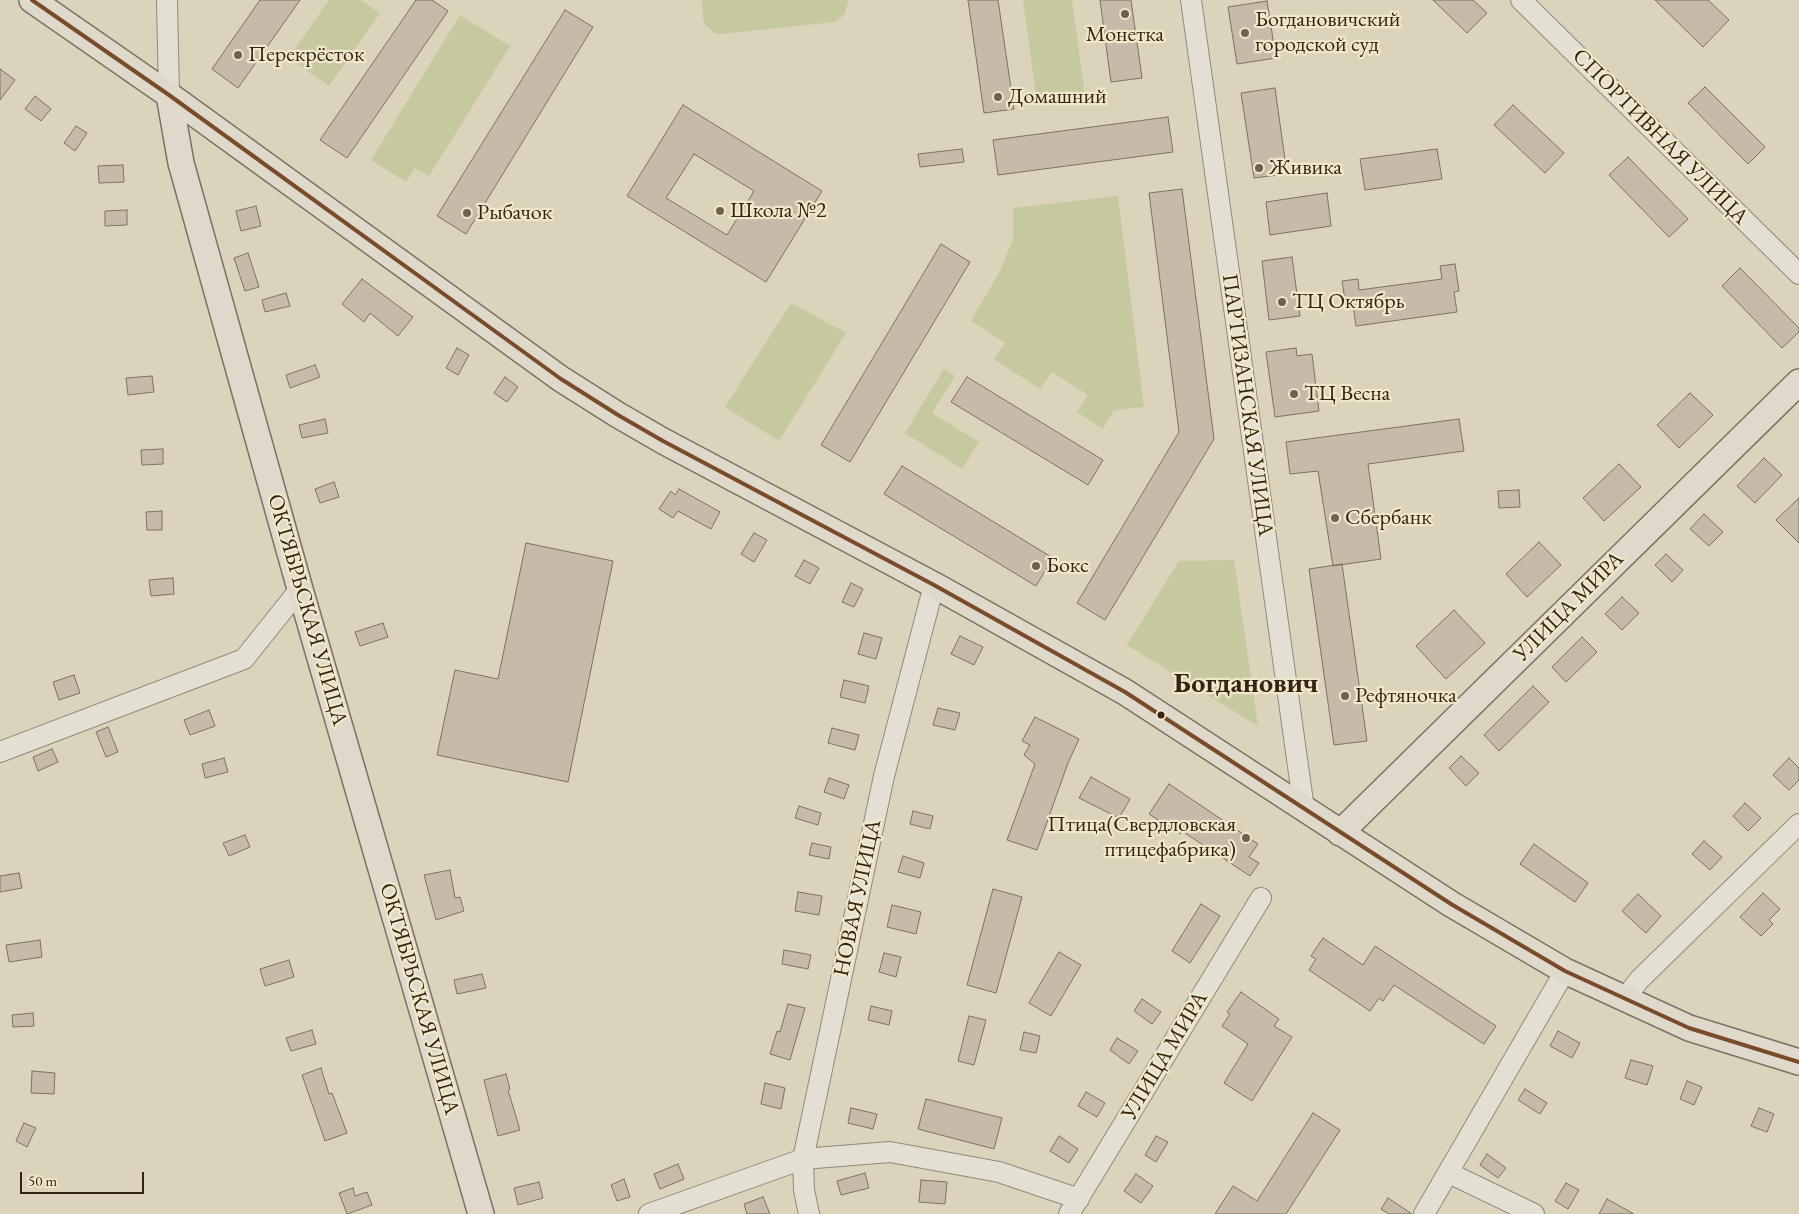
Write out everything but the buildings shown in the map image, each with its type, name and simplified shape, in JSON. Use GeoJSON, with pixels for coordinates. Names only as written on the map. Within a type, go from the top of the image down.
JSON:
{"type":"FeatureCollection","features":[{"type":"Feature","properties":{"kind":"main road"},"geometry":{"type":"LineString","coordinates":[[32,0],[169,95],[561,379],[663,441],[934,585],[1125,692],[1451,904],[1565,971],[1624,1000],[1689,1028],[1799,1062]]}},
{"type":"Feature","properties":{"kind":"main road","name":"ОКТЯБРЬСКАЯ УЛИЦА"},"geometry":{"type":"LineString","coordinates":[[169,95],[181,163],[300,589],[481,1214]]}},
{"type":"Feature","properties":{"kind":"main road","name":"УЛИЦА МИРА"},"geometry":{"type":"LineString","coordinates":[[1340,833],[1799,382]]}},
{"type":"Feature","properties":{"kind":"street","name":"ОКТЯБРЬСКАЯ УЛИЦА"},"geometry":{"type":"LineString","coordinates":[[167,0],[169,95]]}},
{"type":"Feature","properties":{"kind":"street","name":"ПАРТИЗАНСКАЯ УЛИЦА"},"geometry":{"type":"LineString","coordinates":[[1192,0],[1304,809]]}},
{"type":"Feature","properties":{"kind":"street","name":"СПОРТИВНАЯ УЛИЦА"},"geometry":{"type":"LineString","coordinates":[[1521,0],[1799,274]]}},
{"type":"Feature","properties":{"kind":"street","name":"НОВАЯ УЛИЦА"},"geometry":{"type":"LineString","coordinates":[[809,1214],[804,1190],[803,1159],[884,776],[934,585]]}},
{"type":"Feature","properties":{"kind":"street"},"geometry":{"type":"LineString","coordinates":[[0,752],[244,659],[300,589]]}},
{"type":"Feature","properties":{"kind":"street"},"geometry":{"type":"LineString","coordinates":[[1624,1000],[1638,980],[1799,824]]}},
{"type":"Feature","properties":{"kind":"street","name":"УЛИЦА МИРА"},"geometry":{"type":"LineString","coordinates":[[1074,1207],[1261,898]]}},
{"type":"Feature","properties":{"kind":"street"},"geometry":{"type":"LineString","coordinates":[[1424,1214],[1565,971]]}},
{"type":"Feature","properties":{"kind":"street"},"geometry":{"type":"LineString","coordinates":[[649,1214],[803,1159],[890,1152],[998,1172],[1074,1207]]}},
{"type":"Feature","properties":{"kind":"street"},"geometry":{"type":"LineString","coordinates":[[1449,1173],[1534,1214]]}},
{"type":"Feature","properties":{"kind":"green space"},"geometry":{"type":"Polygon","coordinates":[[[329,0],[361,0],[380,13],[329,86],[289,58],[329,0]]]}},
{"type":"Feature","properties":{"kind":"green space"},"geometry":{"type":"Polygon","coordinates":[[[702,0],[848,1],[845,14],[835,22],[720,34],[715,33],[703,20],[702,0]]]}},
{"type":"Feature","properties":{"kind":"green space"},"geometry":{"type":"Polygon","coordinates":[[[1023,0],[1072,0],[1085,96],[1037,103],[1023,0]]]}},
{"type":"Feature","properties":{"kind":"green space"},"geometry":{"type":"Polygon","coordinates":[[[460,15],[510,46],[429,176],[415,168],[406,182],[371,160],[460,15]]]}},
{"type":"Feature","properties":{"kind":"green space"},"geometry":{"type":"Polygon","coordinates":[[[1118,196],[1144,407],[1114,410],[1103,429],[1077,412],[1088,395],[1052,372],[1040,389],[994,359],[1005,343],[971,321],[1000,271],[1013,239],[1013,208],[1118,196]]]}},
{"type":"Feature","properties":{"kind":"green space"},"geometry":{"type":"Polygon","coordinates":[[[791,303],[846,333],[779,441],[725,407],[791,303]]]}},
{"type":"Feature","properties":{"kind":"green space"},"geometry":{"type":"Polygon","coordinates":[[[944,369],[955,376],[932,413],[979,442],[962,469],[905,433],[944,369]]]}},
{"type":"Feature","properties":{"kind":"green space"},"geometry":{"type":"Polygon","coordinates":[[[1234,560],[1258,726],[1127,645],[1179,561],[1234,560]]]}},
{"type":"Feature","properties":{"kind":"transit line"},"geometry":{"type":"LineString","coordinates":[[32,0],[169,95],[561,379],[618,415],[663,441],[934,585],[1125,692],[1451,904],[1565,971],[1689,1028],[1799,1062]]}},
{"type":"Feature","properties":{"kind":"place","name":"Монетка"},"geometry":{"type":"Point","coordinates":[1125,14]}},
{"type":"Feature","properties":{"kind":"place","name":"Богдановичский городской суд"},"geometry":{"type":"Point","coordinates":[1245,33]}},
{"type":"Feature","properties":{"kind":"place","name":"Перекрёсток"},"geometry":{"type":"Point","coordinates":[238,55]}},
{"type":"Feature","properties":{"kind":"place","name":"Домашний"},"geometry":{"type":"Point","coordinates":[998,97]}},
{"type":"Feature","properties":{"kind":"place","name":"Живика"},"geometry":{"type":"Point","coordinates":[1259,168]}},
{"type":"Feature","properties":{"kind":"place","name":"Школа №2"},"geometry":{"type":"Point","coordinates":[720,211]}},
{"type":"Feature","properties":{"kind":"place","name":"Рыбачок"},"geometry":{"type":"Point","coordinates":[467,213]}},
{"type":"Feature","properties":{"kind":"place","name":"ТЦ Октябрь"},"geometry":{"type":"Point","coordinates":[1282,302]}},
{"type":"Feature","properties":{"kind":"place","name":"ТЦ Весна"},"geometry":{"type":"Point","coordinates":[1294,394]}},
{"type":"Feature","properties":{"kind":"place","name":"Сбербанк"},"geometry":{"type":"Point","coordinates":[1335,518]}},
{"type":"Feature","properties":{"kind":"place","name":"Бокс"},"geometry":{"type":"Point","coordinates":[1036,566]}},
{"type":"Feature","properties":{"kind":"place","name":"Рефтяночка"},"geometry":{"type":"Point","coordinates":[1345,696]}},
{"type":"Feature","properties":{"kind":"place","name":"Птица(Свердловская птицефабрика)"},"geometry":{"type":"Point","coordinates":[1246,838]}},
{"type":"Feature","properties":{"kind":"district","name":"Богданович"},"geometry":{"type":"Point","coordinates":[1246,684]}}]}
